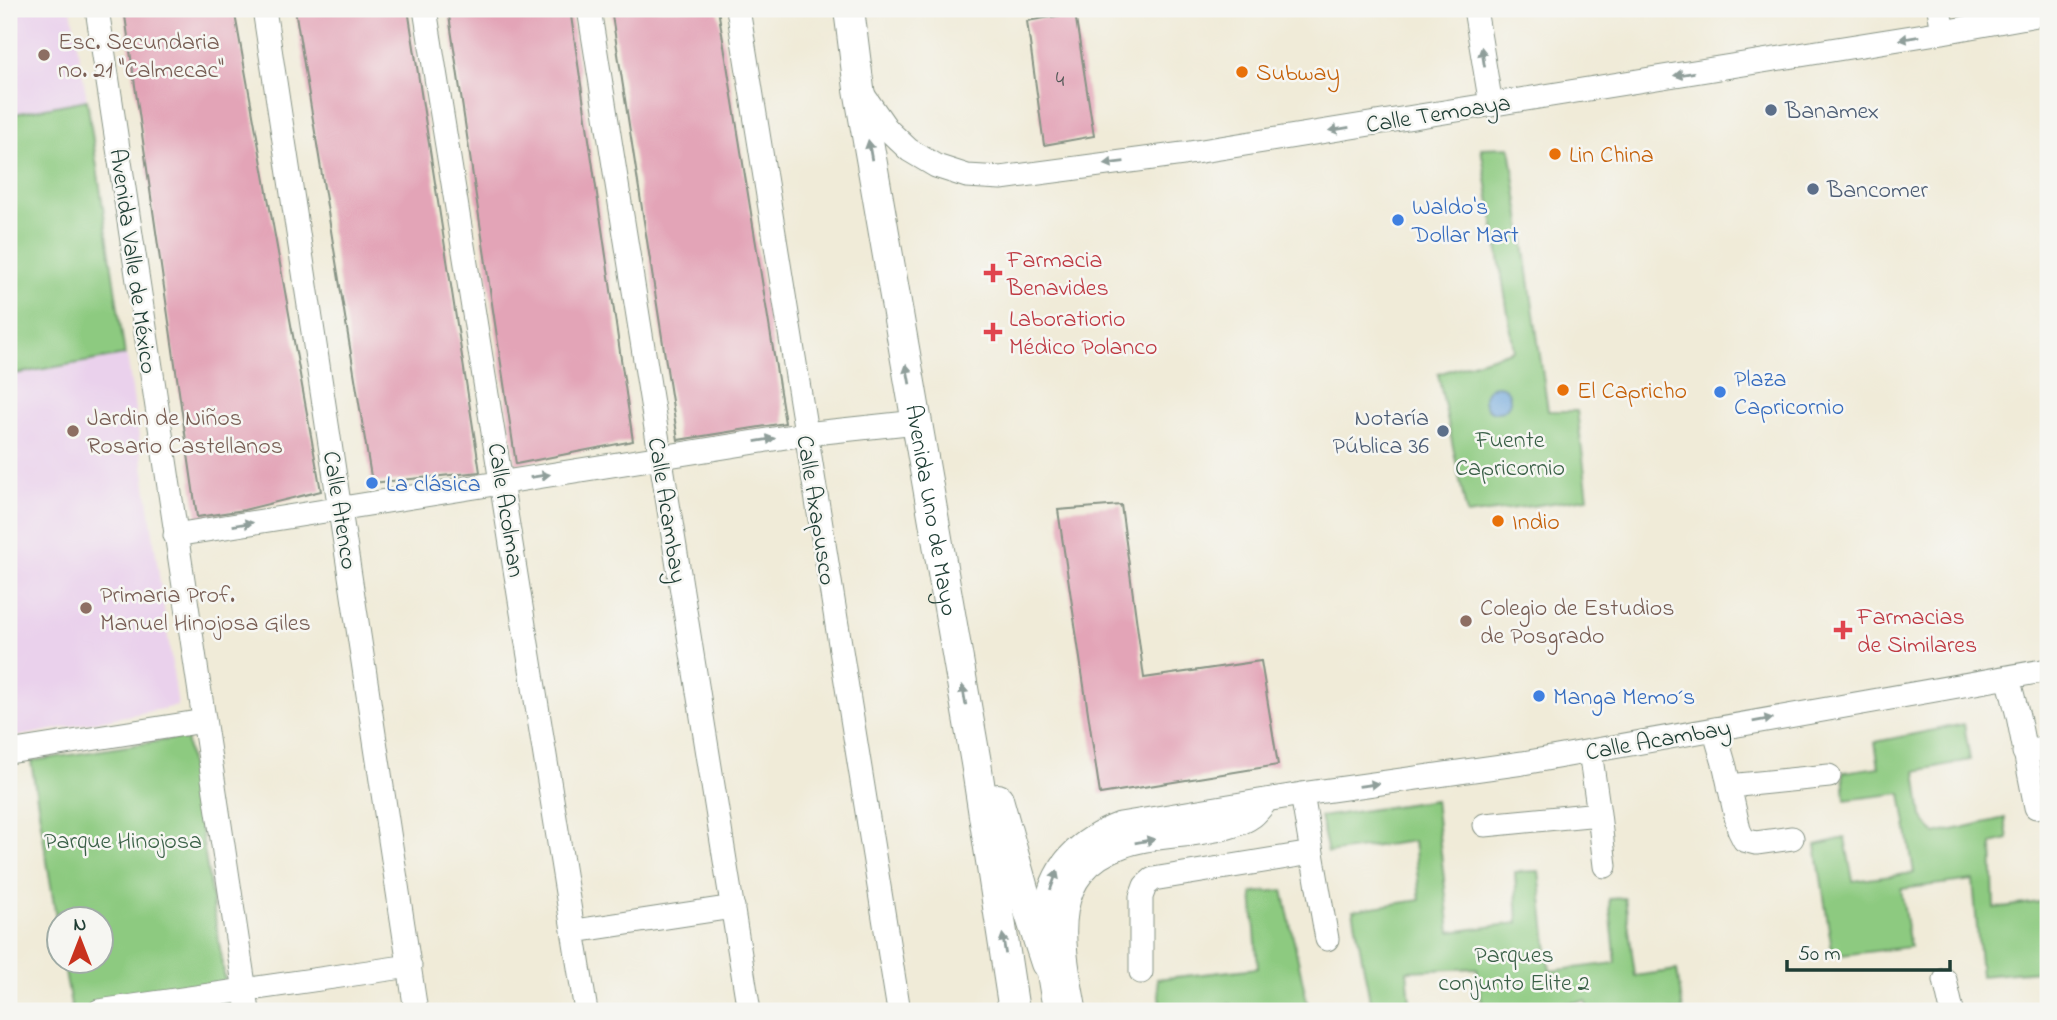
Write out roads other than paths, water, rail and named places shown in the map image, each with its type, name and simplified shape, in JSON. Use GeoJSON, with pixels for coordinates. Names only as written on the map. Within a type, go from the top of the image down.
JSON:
{"type":"FeatureCollection","features":[{"type":"Feature","properties":{"kind":"main road","name":"Avenida Uno de Mayo"},"geometry":{"type":"LineString","coordinates":[[849,9],[859,89],[971,729],[1014,1011]]}},
{"type":"Feature","properties":{"kind":"main road"},"geometry":{"type":"LineString","coordinates":[[971,729],[997,795],[1046,963]]}},
{"type":"Feature","properties":{"kind":"street","name":"Avenida Valle de México"},"geometry":{"type":"LineString","coordinates":[[97,9],[247,1001]]}},
{"type":"Feature","properties":{"kind":"street","name":"Calle Atenco"},"geometry":{"type":"LineString","coordinates":[[264,9],[416,1011]]}},
{"type":"Feature","properties":{"kind":"street","name":"Calle Acolman"},"geometry":{"type":"LineString","coordinates":[[425,9],[586,1011]]}},
{"type":"Feature","properties":{"kind":"street","name":"Calle Acambay"},"geometry":{"type":"LineString","coordinates":[[589,9],[749,1011]]}},
{"type":"Feature","properties":{"kind":"street","name":"Calle Axapusco"},"geometry":{"type":"LineString","coordinates":[[738,9],[899,1011]]}},
{"type":"Feature","properties":{"kind":"street"},"geometry":{"type":"LineString","coordinates":[[1475,9],[1490,105]]}},
{"type":"Feature","properties":{"kind":"street"},"geometry":{"type":"LineString","coordinates":[[1939,9],[1943,32]]}},
{"type":"Feature","properties":{"kind":"street","name":"Calle Temoaya"},"geometry":{"type":"LineString","coordinates":[[859,89],[887,129],[909,150],[936,166],[967,176],[1001,178],[1183,154],[2048,13]]}},
{"type":"Feature","properties":{"kind":"street"},"geometry":{"type":"LineString","coordinates":[[176,535],[805,434],[917,422]]}},
{"type":"Feature","properties":{"kind":"street","name":"Calle Acambay"},"geometry":{"type":"LineString","coordinates":[[1053,1004],[1044,929],[1049,897],[1059,867],[1078,846],[1104,830],[1120,824],[1301,794],[1523,763],[2048,670]]}},
{"type":"Feature","properties":{"kind":"street"},"geometry":{"type":"LineString","coordinates":[[2008,677],[2036,807]]}},
{"type":"Feature","properties":{"kind":"street"},"geometry":{"type":"LineString","coordinates":[[9,752],[204,721]]}},
{"type":"Feature","properties":{"kind":"street"},"geometry":{"type":"LineString","coordinates":[[1714,729],[1739,830],[1744,840],[1756,843],[1792,838]]}},
{"type":"Feature","properties":{"kind":"street"},"geometry":{"type":"LineString","coordinates":[[2024,752],[2048,748]]}},
{"type":"Feature","properties":{"kind":"street"},"geometry":{"type":"LineString","coordinates":[[1590,751],[1605,866]]}},
{"type":"Feature","properties":{"kind":"street"},"geometry":{"type":"LineString","coordinates":[[1729,786],[1829,776]]}},
{"type":"Feature","properties":{"kind":"street"},"geometry":{"type":"LineString","coordinates":[[1301,794],[1327,939]]}},
{"type":"Feature","properties":{"kind":"street","name":"Calle Acambay"},"geometry":{"type":"LineString","coordinates":[[1075,1011],[1063,944],[1063,928],[1069,898],[1083,873],[1095,861],[1125,845],[1234,825],[1253,816],[1267,800]]}},
{"type":"Feature","properties":{"kind":"street"},"geometry":{"type":"LineString","coordinates":[[1485,825],[1599,814]]}},
{"type":"Feature","properties":{"kind":"street"},"geometry":{"type":"LineString","coordinates":[[1142,972],[1141,897],[1145,886],[1153,879],[1312,853]]}},
{"type":"Feature","properties":{"kind":"street"},"geometry":{"type":"LineString","coordinates":[[575,931],[733,907]]}},
{"type":"Feature","properties":{"kind":"street"},"geometry":{"type":"LineString","coordinates":[[99,1011],[247,1001],[410,966]]}},
{"type":"Feature","properties":{"kind":"street"},"geometry":{"type":"LineString","coordinates":[[1945,980],[1952,1011]]}},
{"type":"Feature","properties":{"kind":"water"},"geometry":{"type":"Polygon","coordinates":[[[1497,386],[1506,390],[1510,399],[1506,408],[1497,412],[1488,408],[1484,399],[1488,390],[1497,386]]]}},
{"type":"Feature","properties":{"kind":"place","name":"Esc. Secundaria no. 21 \"Calmecac\""},"geometry":{"type":"Point","coordinates":[44,55]}},
{"type":"Feature","properties":{"kind":"place","name":"Subway"},"geometry":{"type":"Point","coordinates":[1242,72]}},
{"type":"Feature","properties":{"kind":"place","name":"Banamex"},"geometry":{"type":"Point","coordinates":[1771,110]}},
{"type":"Feature","properties":{"kind":"place","name":"Lin China"},"geometry":{"type":"Point","coordinates":[1555,154]}},
{"type":"Feature","properties":{"kind":"place","name":"Bancomer"},"geometry":{"type":"Point","coordinates":[1813,189]}},
{"type":"Feature","properties":{"kind":"place","name":"Waldo's Dollar Mart"},"geometry":{"type":"Point","coordinates":[1398,220]}},
{"type":"Feature","properties":{"kind":"place","name":"Farmacia Benavides"},"geometry":{"type":"Point","coordinates":[993,273]}},
{"type":"Feature","properties":{"kind":"place","name":"Laboratiorio Médico Polanco"},"geometry":{"type":"Point","coordinates":[993,332]}},
{"type":"Feature","properties":{"kind":"place","name":"El Capricho"},"geometry":{"type":"Point","coordinates":[1563,390]}},
{"type":"Feature","properties":{"kind":"place","name":"Plaza Capricornio"},"geometry":{"type":"Point","coordinates":[1720,392]}},
{"type":"Feature","properties":{"kind":"place","name":"Jardin de Niños Rosario Castellanos"},"geometry":{"type":"Point","coordinates":[73,431]}},
{"type":"Feature","properties":{"kind":"place","name":"Notaría Pública 36"},"geometry":{"type":"Point","coordinates":[1443,431]}},
{"type":"Feature","properties":{"kind":"place","name":"La clásica"},"geometry":{"type":"Point","coordinates":[372,483]}},
{"type":"Feature","properties":{"kind":"place","name":"Indio"},"geometry":{"type":"Point","coordinates":[1498,521]}},
{"type":"Feature","properties":{"kind":"place","name":"Primaria Prof. Manuel Hinojosa Giles"},"geometry":{"type":"Point","coordinates":[86,608]}},
{"type":"Feature","properties":{"kind":"place","name":"Colegio de Estudios de Posgrado"},"geometry":{"type":"Point","coordinates":[1466,621]}},
{"type":"Feature","properties":{"kind":"place","name":"Farmacias de Similares"},"geometry":{"type":"Point","coordinates":[1843,630]}},
{"type":"Feature","properties":{"kind":"place","name":"Manga Memo´s"},"geometry":{"type":"Point","coordinates":[1539,696]}},
{"type":"Feature","properties":{"kind":"park label","name":"Fuente Capricornio"},"geometry":{"type":"Point","coordinates":[1510,453]}},
{"type":"Feature","properties":{"kind":"park label","name":"Parque Hinojosa"},"geometry":{"type":"Point","coordinates":[123,840]}},
{"type":"Feature","properties":{"kind":"park label","name":"Parques conjunto Elite 2"},"geometry":{"type":"Point","coordinates":[1514,968]}}]}
